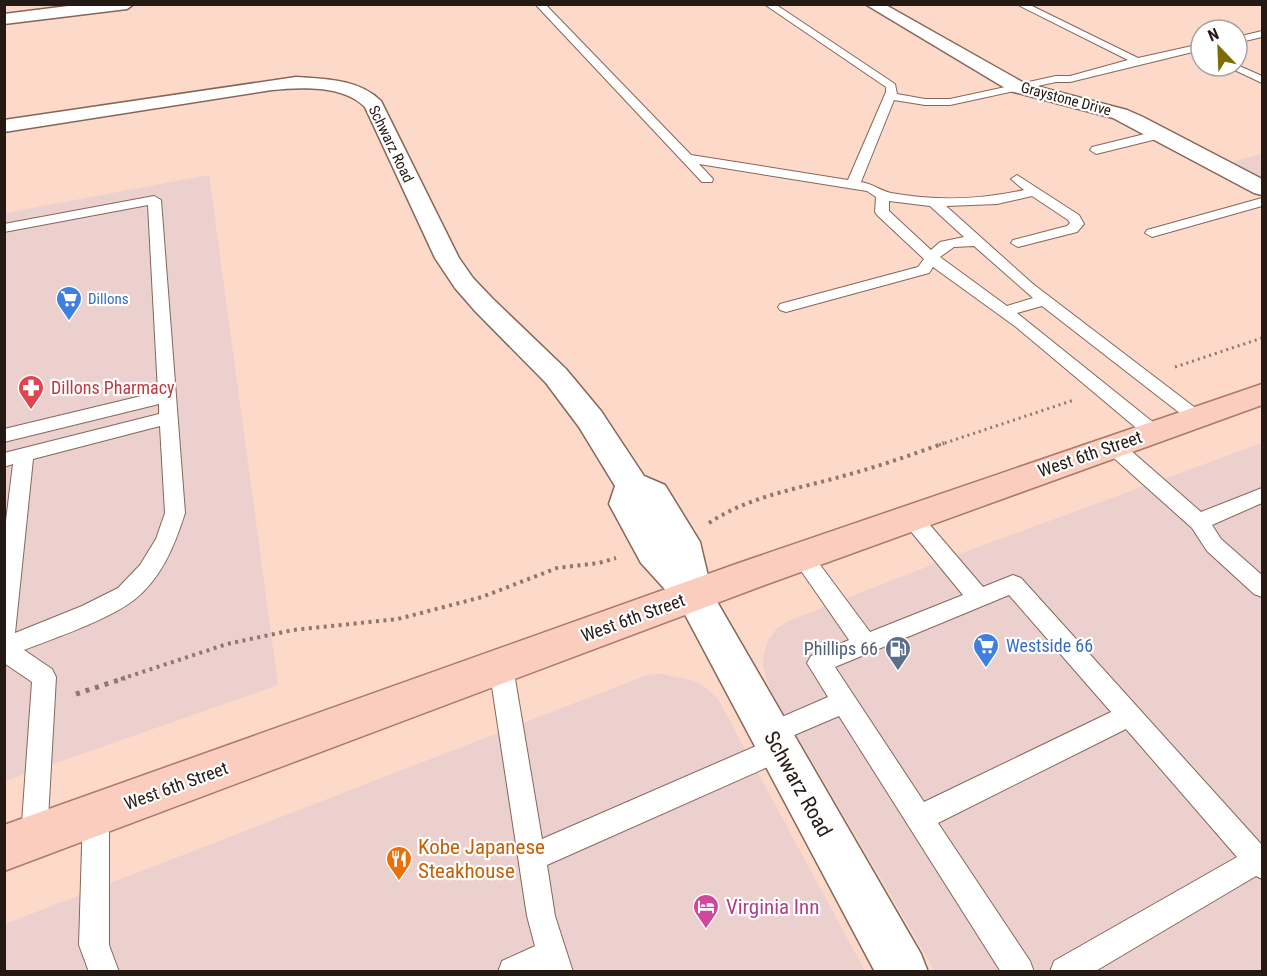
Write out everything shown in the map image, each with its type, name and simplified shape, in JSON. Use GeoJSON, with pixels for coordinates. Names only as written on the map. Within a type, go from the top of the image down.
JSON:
{"type":"FeatureCollection","features":[{"type":"Feature","properties":{"kind":"main road","name":"West 6th Street"},"geometry":{"type":"LineString","coordinates":[[19,842],[911,516],[1263,394]]}},
{"type":"Feature","properties":{"kind":"street"},"geometry":{"type":"LineString","coordinates":[[4,19],[127,4]]}},
{"type":"Feature","properties":{"kind":"street","name":"Graystone Drive"},"geometry":{"type":"LineString","coordinates":[[872,4],[1017,87],[1120,114],[1258,183]]}},
{"type":"Feature","properties":{"kind":"street","name":"Schwarz Road"},"geometry":{"type":"LineString","coordinates":[[4,126],[272,84],[320,83],[337,86],[365,96],[374,105],[436,239],[464,283],[556,376],[590,419],[632,485],[626,504],[653,553],[694,596],[903,972]]}},
{"type":"Feature","properties":{"kind":"lane"},"geometry":{"type":"LineString","coordinates":[[539,4],[707,179]]}},
{"type":"Feature","properties":{"kind":"lane"},"geometry":{"type":"LineString","coordinates":[[768,4],[891,86],[890,96],[853,185]]}},
{"type":"Feature","properties":{"kind":"lane"},"geometry":{"type":"LineString","coordinates":[[1020,4],[1137,61]]}},
{"type":"Feature","properties":{"kind":"lane"},"geometry":{"type":"LineString","coordinates":[[890,96],[926,102],[950,102],[1056,79],[1070,79],[1137,61],[1189,52]]}},
{"type":"Feature","properties":{"kind":"lane"},"geometry":{"type":"LineString","coordinates":[[1249,74],[1263,80]]}},
{"type":"Feature","properties":{"kind":"lane"},"geometry":{"type":"LineString","coordinates":[[1096,150],[1161,134]]}},
{"type":"Feature","properties":{"kind":"lane"},"geometry":{"type":"LineString","coordinates":[[687,158],[871,188],[883,196],[934,202],[997,200],[1035,192]]}},
{"type":"Feature","properties":{"kind":"lane"},"geometry":{"type":"LineString","coordinates":[[1017,179],[1074,218],[1077,224],[1072,229],[1018,243]]}},
{"type":"Feature","properties":{"kind":"lane"},"geometry":{"type":"LineString","coordinates":[[883,196],[882,212],[931,258],[1005,312],[1153,432]]}},
{"type":"Feature","properties":{"kind":"lane"},"geometry":{"type":"LineString","coordinates":[[4,228],[154,200],[175,513],[166,541],[148,571],[126,594],[90,613],[4,649]]}},
{"type":"Feature","properties":{"kind":"lane"},"geometry":{"type":"LineString","coordinates":[[934,202],[1044,300],[1196,417]]}},
{"type":"Feature","properties":{"kind":"lane"},"geometry":{"type":"LineString","coordinates":[[1152,233],[1263,202]]}},
{"type":"Feature","properties":{"kind":"lane"},"geometry":{"type":"LineString","coordinates":[[786,307],[924,270],[935,251],[945,243],[979,242]]}},
{"type":"Feature","properties":{"kind":"lane"},"geometry":{"type":"LineString","coordinates":[[1005,312],[1044,300]]}},
{"type":"Feature","properties":{"kind":"lane"},"geometry":{"type":"LineString","coordinates":[[4,436],[167,396]]}},
{"type":"Feature","properties":{"kind":"lane"},"geometry":{"type":"LineString","coordinates":[[4,633],[14,458],[168,418]]}},
{"type":"Feature","properties":{"kind":"lane"},"geometry":{"type":"LineString","coordinates":[[1113,446],[1199,522],[1214,545],[1263,588]]}},
{"type":"Feature","properties":{"kind":"lane"},"geometry":{"type":"LineString","coordinates":[[1199,522],[1263,495]]}},
{"type":"Feature","properties":{"kind":"lane"},"geometry":{"type":"LineString","coordinates":[[911,516],[980,598]]}},
{"type":"Feature","properties":{"kind":"lane"},"geometry":{"type":"LineString","coordinates":[[802,556],[865,645]]}},
{"type":"Feature","properties":{"kind":"lane"},"geometry":{"type":"LineString","coordinates":[[1019,972],[819,663],[1013,584],[1260,862],[1065,972]]}},
{"type":"Feature","properties":{"kind":"lane"},"geometry":{"type":"LineString","coordinates":[[4,649],[44,677],[42,705],[19,842]]}},
{"type":"Feature","properties":{"kind":"lane"},"geometry":{"type":"LineString","coordinates":[[501,667],[541,916],[555,962],[513,972]]}},
{"type":"Feature","properties":{"kind":"lane"},"geometry":{"type":"LineString","coordinates":[[532,857],[774,742],[844,702]]}},
{"type":"Feature","properties":{"kind":"lane"},"geometry":{"type":"LineString","coordinates":[[919,818],[1129,715]]}},
{"type":"Feature","properties":{"kind":"lane"},"geometry":{"type":"LineString","coordinates":[[96,815],[94,945],[104,972]]}},
{"type":"Feature","properties":{"kind":"path"},"geometry":{"type":"LineString","coordinates":[[1144,378],[1263,338]]}},
{"type":"Feature","properties":{"kind":"path"},"geometry":{"type":"LineString","coordinates":[[705,527],[719,515],[771,496],[846,475],[1103,391]]}},
{"type":"Feature","properties":{"kind":"path"},"geometry":{"type":"LineString","coordinates":[[42,705],[227,644],[283,632],[398,619],[482,597],[557,568],[599,564],[618,557]]}},
{"type":"Feature","properties":{"kind":"shaded area"},"geometry":{"type":"Polygon","coordinates":[[[1262,154],[1262,181],[1229,163],[1262,154]]]}},
{"type":"Feature","properties":{"kind":"shaded area"},"geometry":{"type":"Polygon","coordinates":[[[209,175],[278,685],[5,781],[5,213],[209,175]]]}},
{"type":"Feature","properties":{"kind":"shaded area"},"geometry":{"type":"Polygon","coordinates":[[[1262,443],[1262,971],[935,971],[770,689],[763,666],[768,641],[777,628],[791,620],[970,550],[1262,443]]]}},
{"type":"Feature","properties":{"kind":"shaded area"},"geometry":{"type":"Polygon","coordinates":[[[661,674],[692,680],[706,688],[718,699],[865,971],[5,972],[5,924],[647,675],[661,674]]]}},
{"type":"Feature","properties":{"kind":"place","name":"Dillons"},"geometry":{"type":"Point","coordinates":[69,322]}},
{"type":"Feature","properties":{"kind":"place","name":"Dillons Pharmacy"},"geometry":{"type":"Point","coordinates":[31,411]}},
{"type":"Feature","properties":{"kind":"place","name":"Westside 66"},"geometry":{"type":"Point","coordinates":[986,669]}},
{"type":"Feature","properties":{"kind":"place","name":"Phillips 66"},"geometry":{"type":"Point","coordinates":[898,672]}},
{"type":"Feature","properties":{"kind":"place","name":"Kobe Japanese Steakhouse"},"geometry":{"type":"Point","coordinates":[399,882]}},
{"type":"Feature","properties":{"kind":"place","name":"Virginia Inn"},"geometry":{"type":"Point","coordinates":[706,930]}}]}
